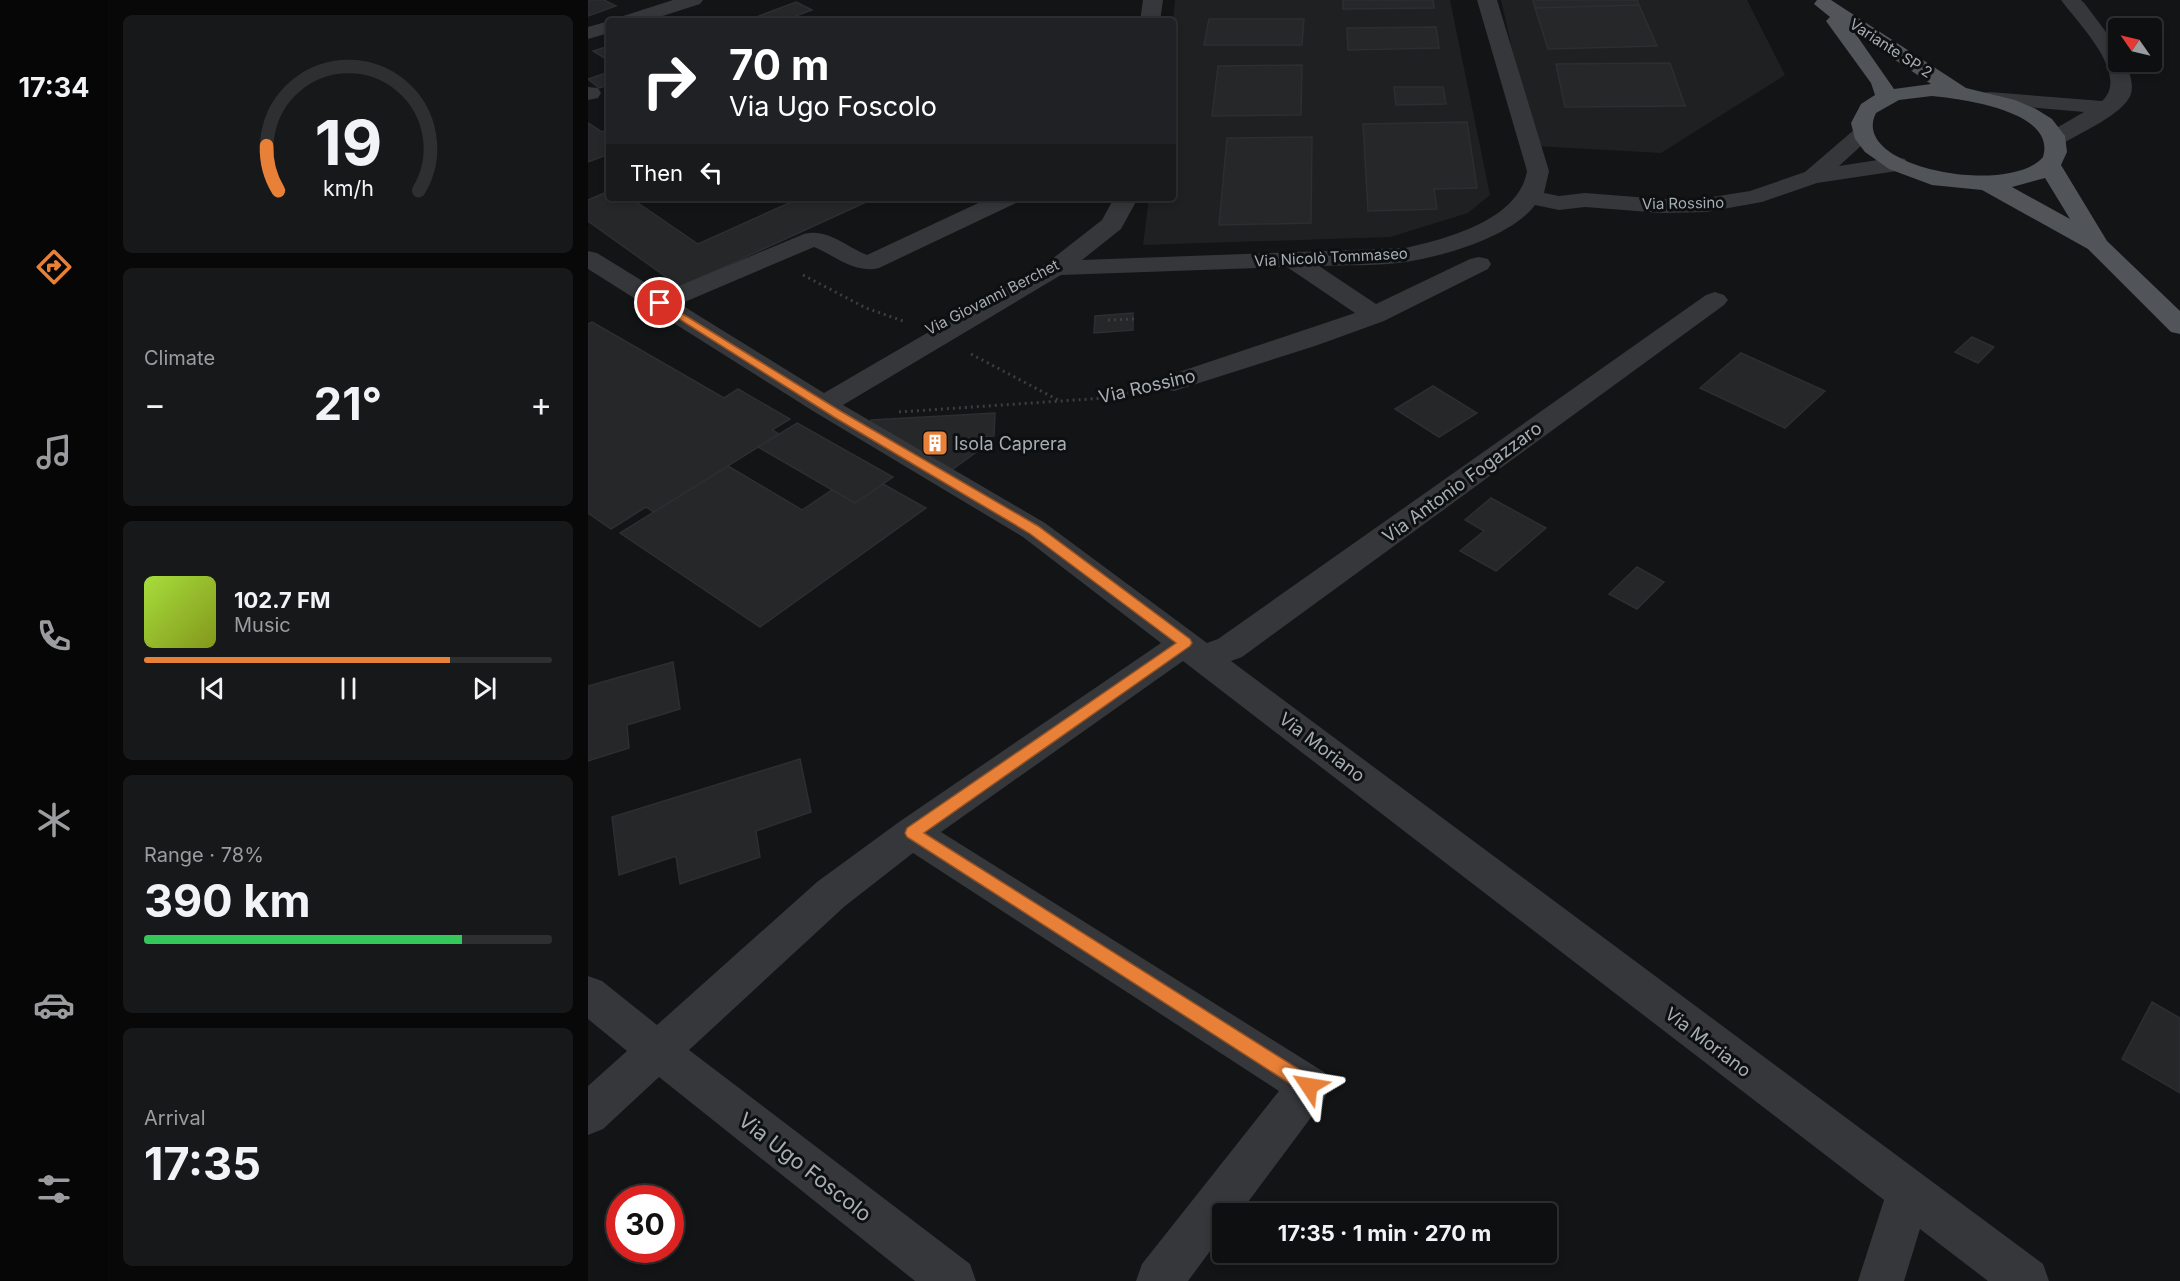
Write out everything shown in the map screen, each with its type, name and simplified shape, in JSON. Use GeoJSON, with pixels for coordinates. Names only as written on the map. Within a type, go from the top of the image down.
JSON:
{"type":"FeatureCollection","features":[{"type":"Feature","properties":{"kind":"main road","name":"Variante SP 2"},"geometry":{"type":"LineString","coordinates":[[1822,2],[1958,92]]}},
{"type":"Feature","properties":{"kind":"main road","name":"Variante SP 2"},"geometry":{"type":"LineString","coordinates":[[1822,2],[1881,83],[1887,97]]}},
{"type":"Feature","properties":{"kind":"main road","name":"Variante SP 2"},"geometry":{"type":"LineString","coordinates":[[1863,134],[1861,123],[1864,113],[1887,97],[1907,92],[1958,92],[2008,104],[2037,120],[2054,139]]}},
{"type":"Feature","properties":{"kind":"main road"},"geometry":{"type":"LineString","coordinates":[[1863,134],[1881,154],[1897,164],[1940,178],[1987,183],[2013,181],[2035,174],[2049,165],[2056,152],[2054,139]]}},
{"type":"Feature","properties":{"kind":"main road"},"geometry":{"type":"LineString","coordinates":[[2049,165],[2097,245],[2180,326]]}},
{"type":"Feature","properties":{"kind":"main road"},"geometry":{"type":"LineString","coordinates":[[1987,183],[2097,245]]}},
{"type":"Feature","properties":{"kind":"street"},"geometry":{"type":"LineString","coordinates":[[636,18],[693,0]]}},
{"type":"Feature","properties":{"kind":"street"},"geometry":{"type":"LineString","coordinates":[[1150,18],[1153,0]]}},
{"type":"Feature","properties":{"kind":"street"},"geometry":{"type":"LineString","coordinates":[[1487,0],[1538,171],[1531,195]]}},
{"type":"Feature","properties":{"kind":"street"},"geometry":{"type":"LineString","coordinates":[[2054,139],[2107,108],[2120,95],[2119,68],[2091,25],[2071,0]]}},
{"type":"Feature","properties":{"kind":"street"},"geometry":{"type":"LineString","coordinates":[[588,33],[606,28]]}},
{"type":"Feature","properties":{"kind":"street"},"geometry":{"type":"LineString","coordinates":[[1990,98],[2107,108]]}},
{"type":"Feature","properties":{"kind":"street","name":"Via Rossino"},"geometry":{"type":"LineString","coordinates":[[1813,177],[1863,134]]}},
{"type":"Feature","properties":{"kind":"street","name":"Via Rossino"},"geometry":{"type":"LineString","coordinates":[[1531,195],[1559,203],[1585,200],[1662,206],[1706,205],[1754,197],[1813,177],[1897,164]]}},
{"type":"Feature","properties":{"kind":"street","name":"Via Nicolò Tommaseo"},"geometry":{"type":"LineString","coordinates":[[1055,268],[1159,263],[1295,261],[1405,255],[1449,245],[1494,225],[1531,195]]}},
{"type":"Feature","properties":{"kind":"street"},"geometry":{"type":"LineString","coordinates":[[660,303],[813,239],[828,242],[858,262],[870,264],[1002,201]]}},
{"type":"Feature","properties":{"kind":"street","name":"Via Giovanni Berchet"},"geometry":{"type":"LineString","coordinates":[[1055,268],[1112,224],[1124,201]]}},
{"type":"Feature","properties":{"kind":"street","name":"Via Moriano"},"geometry":{"type":"LineString","coordinates":[[588,258],[824,406],[1034,530],[1195,650],[1908,1194],[2026,1281]]}},
{"type":"Feature","properties":{"kind":"street"},"geometry":{"type":"LineString","coordinates":[[1295,261],[1375,315]]}},
{"type":"Feature","properties":{"kind":"street","name":"Via Rossino"},"geometry":{"type":"LineString","coordinates":[[1174,383],[1375,315],[1479,264]]}},
{"type":"Feature","properties":{"kind":"street"},"geometry":{"type":"LineString","coordinates":[[824,406],[1055,268]]}},
{"type":"Feature","properties":{"kind":"street","name":"Via Antonio Fogazzaro"},"geometry":{"type":"LineString","coordinates":[[1195,650],[1230,648],[1715,300]]}},
{"type":"Feature","properties":{"kind":"street"},"geometry":{"type":"LineString","coordinates":[[588,1114],[831,894],[912,833],[1195,650]]}},
{"type":"Feature","properties":{"kind":"street"},"geometry":{"type":"LineString","coordinates":[[912,833],[1309,1086],[1159,1281]]}},
{"type":"Feature","properties":{"kind":"street","name":"Via Ugo Foscolo"},"geometry":{"type":"LineString","coordinates":[[588,994],[657,1051],[953,1281]]}},
{"type":"Feature","properties":{"kind":"street"},"geometry":{"type":"LineString","coordinates":[[1881,1281],[1908,1194]]}},
{"type":"Feature","properties":{"kind":"path"},"geometry":{"type":"LineString","coordinates":[[1108,320],[1134,319]]}},
{"type":"Feature","properties":{"kind":"path","name":"Via Rossino"},"geometry":{"type":"LineString","coordinates":[[824,406],[1105,398],[1174,383]]}},
{"type":"Feature","properties":{"kind":"shaded area"},"geometry":{"type":"Polygon","coordinates":[[[1175,0],[1450,0],[1490,195],[1468,213],[1390,237],[1143,245],[1149,201],[1176,201],[1176,18],[1173,18],[1175,0]]]}},
{"type":"Feature","properties":{"kind":"shaded area"},"geometry":{"type":"Polygon","coordinates":[[[1501,0],[1747,0],[1785,75],[1661,153],[1534,146],[1501,0]]]}},
{"type":"Feature","properties":{"kind":"building"},"geometry":{"type":"Polygon","coordinates":[[[588,0],[604,0],[616,6],[588,16],[588,0]]]}},
{"type":"Feature","properties":{"kind":"building"},"geometry":{"type":"Polygon","coordinates":[[[1343,0],[1433,0],[1434,8],[1343,9],[1343,0]]]}},
{"type":"Feature","properties":{"kind":"building"},"geometry":{"type":"Polygon","coordinates":[[[1533,0],[1637,0],[1639,5],[1535,8],[1533,0]]]}},
{"type":"Feature","properties":{"kind":"building"},"geometry":{"type":"Polygon","coordinates":[[[796,2],[812,10],[791,18],[759,16],[796,2]]]}},
{"type":"Feature","properties":{"kind":"building"},"geometry":{"type":"Polygon","coordinates":[[[1639,5],[1657,46],[1548,49],[1535,8],[1639,5]]]}},
{"type":"Feature","properties":{"kind":"building"},"geometry":{"type":"Polygon","coordinates":[[[1209,19],[1304,19],[1302,45],[1204,45],[1209,19]]]}},
{"type":"Feature","properties":{"kind":"building"},"geometry":{"type":"Polygon","coordinates":[[[1436,27],[1439,48],[1348,50],[1347,28],[1436,27]]]}},
{"type":"Feature","properties":{"kind":"building"},"geometry":{"type":"Polygon","coordinates":[[[606,47],[606,59],[593,51],[606,47]]]}},
{"type":"Feature","properties":{"kind":"building"},"geometry":{"type":"Polygon","coordinates":[[[1670,63],[1685,106],[1565,107],[1556,64],[1670,63]]]}},
{"type":"Feature","properties":{"kind":"building"},"geometry":{"type":"Polygon","coordinates":[[[1302,65],[1301,115],[1212,116],[1218,66],[1302,65]]]}},
{"type":"Feature","properties":{"kind":"building"},"geometry":{"type":"Polygon","coordinates":[[[606,73],[606,86],[599,88],[588,79],[606,73]]]}},
{"type":"Feature","properties":{"kind":"building"},"geometry":{"type":"Polygon","coordinates":[[[1394,87],[1443,87],[1446,104],[1396,105],[1394,87]]]}},
{"type":"Feature","properties":{"kind":"building"},"geometry":{"type":"Polygon","coordinates":[[[1467,122],[1477,188],[1434,189],[1437,209],[1368,211],[1363,124],[1467,122]]]}},
{"type":"Feature","properties":{"kind":"building"},"geometry":{"type":"Polygon","coordinates":[[[588,123],[602,132],[606,130],[606,155],[588,162],[588,123]]]}},
{"type":"Feature","properties":{"kind":"building"},"geometry":{"type":"Polygon","coordinates":[[[1312,137],[1311,223],[1219,225],[1227,138],[1312,137]]]}},
{"type":"Feature","properties":{"kind":"building"},"geometry":{"type":"Polygon","coordinates":[[[606,192],[606,201],[642,201],[638,203],[698,244],[793,201],[868,201],[680,287],[588,221],[588,200],[606,192]]]}},
{"type":"Feature","properties":{"kind":"building"},"geometry":{"type":"Polygon","coordinates":[[[1133,313],[1133,330],[1094,333],[1095,316],[1133,313]]]}},
{"type":"Feature","properties":{"kind":"building"},"geometry":{"type":"Polygon","coordinates":[[[592,322],[724,398],[738,389],[790,419],[772,430],[779,434],[654,512],[646,507],[611,529],[588,513],[588,324],[592,322]]]}},
{"type":"Feature","properties":{"kind":"building"},"geometry":{"type":"Polygon","coordinates":[[[1972,337],[1994,347],[1978,363],[1955,352],[1972,337]]]}},
{"type":"Feature","properties":{"kind":"building"},"geometry":{"type":"Polygon","coordinates":[[[1741,353],[1825,391],[1785,428],[1700,388],[1741,353]]]}},
{"type":"Feature","properties":{"kind":"building"},"geometry":{"type":"Polygon","coordinates":[[[1433,386],[1477,413],[1439,437],[1395,409],[1433,386]]]}},
{"type":"Feature","properties":{"kind":"building","name":"Isola Caprera"},"geometry":{"type":"Polygon","coordinates":[[[995,413],[994,436],[966,438],[982,448],[950,471],[869,429],[871,420],[995,413]]]}},
{"type":"Feature","properties":{"kind":"building"},"geometry":{"type":"Polygon","coordinates":[[[797,423],[893,477],[855,503],[758,447],[797,423]]]}},
{"type":"Feature","properties":{"kind":"building"},"geometry":{"type":"Polygon","coordinates":[[[728,466],[802,510],[832,490],[855,503],[883,484],[926,508],[760,627],[620,533],[728,466]]]}},
{"type":"Feature","properties":{"kind":"building"},"geometry":{"type":"Polygon","coordinates":[[[1491,498],[1546,528],[1496,571],[1460,551],[1484,531],[1465,520],[1491,498]]]}},
{"type":"Feature","properties":{"kind":"building"},"geometry":{"type":"Polygon","coordinates":[[[1637,567],[1664,582],[1637,609],[1609,594],[1637,567]]]}},
{"type":"Feature","properties":{"kind":"building"},"geometry":{"type":"Polygon","coordinates":[[[673,662],[680,709],[627,725],[629,748],[588,761],[588,686],[673,662]]]}},
{"type":"Feature","properties":{"kind":"building"},"geometry":{"type":"Polygon","coordinates":[[[800,759],[811,812],[756,831],[760,857],[680,884],[676,856],[619,875],[612,817],[800,759]]]}},
{"type":"Feature","properties":{"kind":"building"},"geometry":{"type":"Polygon","coordinates":[[[2152,1002],[2180,1018],[2180,1093],[2122,1059],[2152,1002]]]}},
{"type":"Feature","properties":{"kind":"place","name":"Isola Caprera"},"geometry":{"type":"Point","coordinates":[935,443]}},
{"type":"Feature","properties":{"kind":"route"},"geometry":{"type":"LineString","coordinates":[[660,303],[838,414],[1034,530],[1185,643],[912,833],[1309,1086]]}}]}
